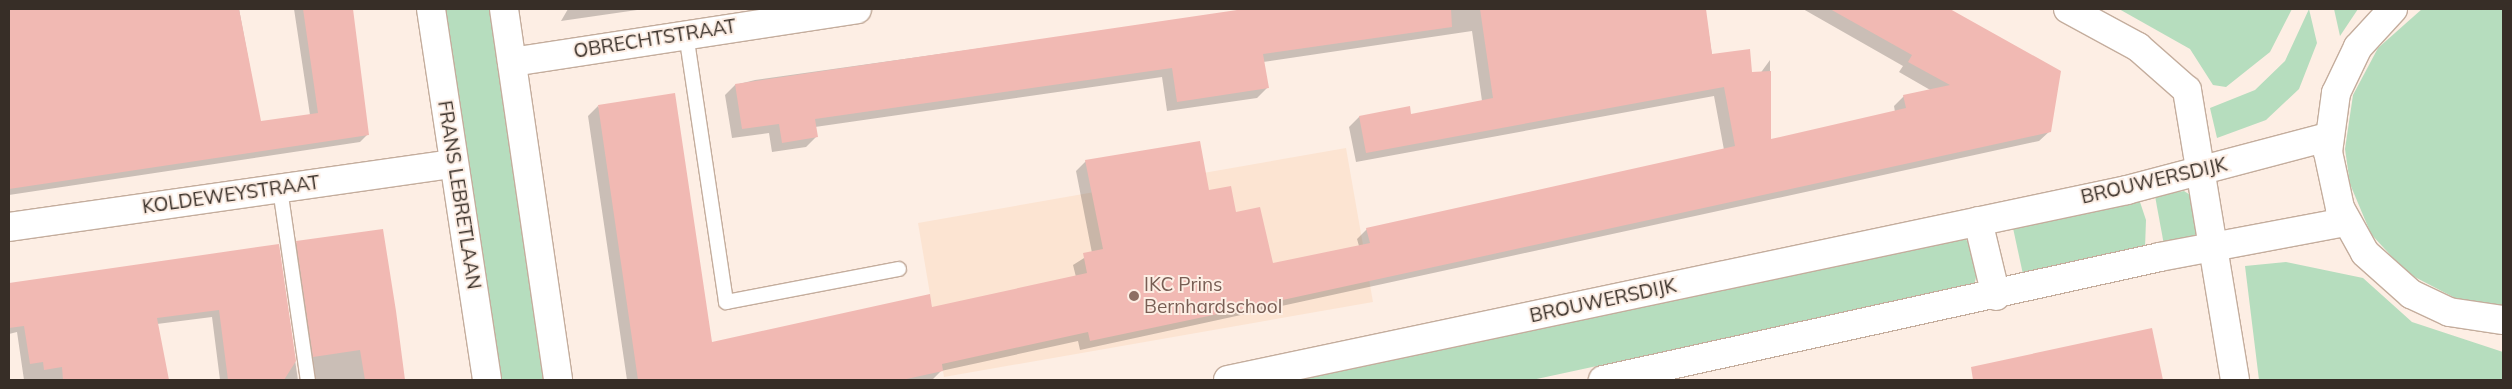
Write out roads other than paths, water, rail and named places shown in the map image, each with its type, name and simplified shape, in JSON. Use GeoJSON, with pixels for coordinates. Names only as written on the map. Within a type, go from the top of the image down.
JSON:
{"type":"FeatureCollection","features":[{"type":"Feature","properties":{"kind":"street","name":"FRANS LEBRETLAAN"},"geometry":{"type":"LineString","coordinates":[[431,9],[487,380]]}},
{"type":"Feature","properties":{"kind":"street"},"geometry":{"type":"LineString","coordinates":[[504,9],[558,380]]}},
{"type":"Feature","properties":{"kind":"street","name":"OBRECHTSTRAAT"},"geometry":{"type":"LineString","coordinates":[[512,62],[857,9]]}},
{"type":"Feature","properties":{"kind":"street"},"geometry":{"type":"LineString","coordinates":[[2068,9],[2138,47],[2187,90],[2235,380]]}},
{"type":"Feature","properties":{"kind":"street"},"geometry":{"type":"LineString","coordinates":[[2393,9],[2369,32],[2349,62],[2336,93],[2328,137],[2332,181],[2345,222],[2377,267],[2410,294],[2449,312],[2503,320]]}},
{"type":"Feature","properties":{"kind":"street","name":"BROUWERSDIJK"},"geometry":{"type":"LineString","coordinates":[[1228,380],[2200,172],[2328,137]]}},
{"type":"Feature","properties":{"kind":"street","name":"KOLDEWEYSTRAAT"},"geometry":{"type":"LineString","coordinates":[[9,226],[454,164]]}},
{"type":"Feature","properties":{"kind":"street"},"geometry":{"type":"LineString","coordinates":[[1978,221],[1996,296]]}},
{"type":"Feature","properties":{"kind":"street"},"geometry":{"type":"LineString","coordinates":[[1603,380],[1996,296],[2214,246],[2345,222]]}},
{"type":"Feature","properties":{"kind":"lane"},"geometry":{"type":"LineString","coordinates":[[686,34],[726,302],[899,269]]}},
{"type":"Feature","properties":{"kind":"lane"},"geometry":{"type":"LineString","coordinates":[[280,189],[308,380]]}},
{"type":"Feature","properties":{"kind":"place","name":"IKC Prins Bernhardschool"},"geometry":{"type":"Point","coordinates":[1134,296]}}]}
